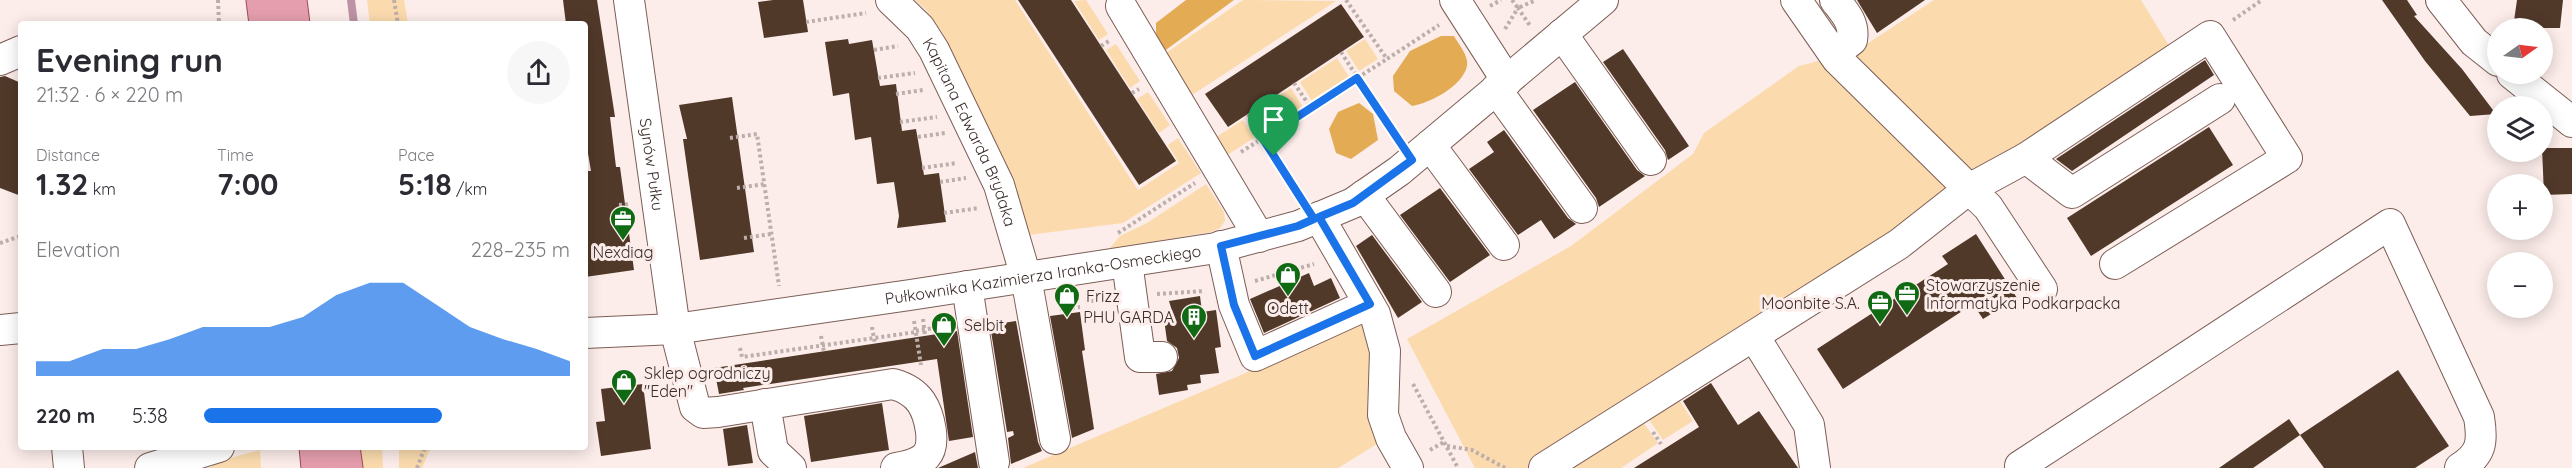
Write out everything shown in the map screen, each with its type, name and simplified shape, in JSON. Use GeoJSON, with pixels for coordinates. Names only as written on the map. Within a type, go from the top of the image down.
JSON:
{"type":"FeatureCollection","features":[{"type":"Feature","properties":{"kind":"main road"},"geometry":{"type":"LineString","coordinates":[[263,0],[266,21]]}},
{"type":"Feature","properties":{"kind":"main road"},"geometry":{"type":"LineString","coordinates":[[290,0],[293,21]]}},
{"type":"Feature","properties":{"kind":"main road"},"geometry":{"type":"LineString","coordinates":[[316,450],[318,468]]}},
{"type":"Feature","properties":{"kind":"main road"},"geometry":{"type":"LineString","coordinates":[[344,450],[346,468]]}},
{"type":"Feature","properties":{"kind":"street","name":"Synów Pułku"},"geometry":{"type":"LineString","coordinates":[[629,0],[675,329],[695,407],[703,413],[893,384],[906,388],[921,402],[929,422],[932,445],[928,454],[919,462],[896,468]]}},
{"type":"Feature","properties":{"kind":"street","name":"Kapitana Edwarda Brydaka"},"geometry":{"type":"LineString","coordinates":[[891,0],[920,28],[999,185],[1026,277],[1055,439]]}},
{"type":"Feature","properties":{"kind":"street","name":"Pułkownika Kazimierza Iranka-Osmeckiego"},"geometry":{"type":"LineString","coordinates":[[588,333],[675,329],[1127,262],[1259,237],[1353,203],[1421,153],[1603,0]]}},
{"type":"Feature","properties":{"kind":"street"},"geometry":{"type":"LineString","coordinates":[[1797,0],[1834,54],[1988,207],[2042,289]]}},
{"type":"Feature","properties":{"kind":"street"},"geometry":{"type":"LineString","coordinates":[[1834,54],[1852,40],[1854,31],[1850,20],[1836,0]]}},
{"type":"Feature","properties":{"kind":"street"},"geometry":{"type":"LineString","coordinates":[[2441,0],[2474,42],[2487,53]]}},
{"type":"Feature","properties":{"kind":"street"},"geometry":{"type":"LineString","coordinates":[[1120,6],[1228,161],[1259,237]]}},
{"type":"Feature","properties":{"kind":"street"},"geometry":{"type":"LineString","coordinates":[[1450,11],[1502,85],[1582,208]]}},
{"type":"Feature","properties":{"kind":"street"},"geometry":{"type":"LineString","coordinates":[[1562,34],[1651,160]]}},
{"type":"Feature","properties":{"kind":"street"},"geometry":{"type":"LineString","coordinates":[[1544,468],[1899,244],[1969,189],[2026,158],[2210,36],[2288,158],[2115,264]]}},
{"type":"Feature","properties":{"kind":"street"},"geometry":{"type":"LineString","coordinates":[[0,60],[18,52]]}},
{"type":"Feature","properties":{"kind":"street"},"geometry":{"type":"LineString","coordinates":[[2524,84],[2572,122]]}},
{"type":"Feature","properties":{"kind":"street"},"geometry":{"type":"LineString","coordinates":[[2026,158],[2072,194],[2220,99]]}},
{"type":"Feature","properties":{"kind":"street"},"geometry":{"type":"LineString","coordinates":[[1421,153],[1504,245]]}},
{"type":"Feature","properties":{"kind":"street"},"geometry":{"type":"LineString","coordinates":[[1364,195],[1436,292]]}},
{"type":"Feature","properties":{"kind":"street"},"geometry":{"type":"LineString","coordinates":[[1316,218],[1375,314],[1385,351],[1383,415],[1391,438],[1408,468]]}},
{"type":"Feature","properties":{"kind":"street"},"geometry":{"type":"LineString","coordinates":[[2020,466],[2390,224],[2479,417],[2483,438],[2476,454],[2460,468]]}},
{"type":"Feature","properties":{"kind":"street"},"geometry":{"type":"LineString","coordinates":[[1221,246],[1234,305],[1255,356],[1370,304]]}},
{"type":"Feature","properties":{"kind":"street"},"geometry":{"type":"LineString","coordinates":[[1127,262],[1140,357],[1162,357]]}},
{"type":"Feature","properties":{"kind":"street"},"geometry":{"type":"LineString","coordinates":[[967,286],[994,462]]}},
{"type":"Feature","properties":{"kind":"street"},"geometry":{"type":"LineString","coordinates":[[0,330],[18,328]]}},
{"type":"Feature","properties":{"kind":"street"},"geometry":{"type":"LineString","coordinates":[[1754,336],[1809,425],[1815,468]]}},
{"type":"Feature","properties":{"kind":"street"},"geometry":{"type":"LineString","coordinates":[[765,404],[773,451],[791,468]]}},
{"type":"Feature","properties":{"kind":"street"},"geometry":{"type":"LineString","coordinates":[[67,450],[69,468]]}},
{"type":"Feature","properties":{"kind":"street"},"geometry":{"type":"LineString","coordinates":[[150,468],[209,450]]}},
{"type":"Feature","properties":{"kind":"path"},"geometry":{"type":"LineString","coordinates":[[218,0],[219,21]]}},
{"type":"Feature","properties":{"kind":"path"},"geometry":{"type":"LineString","coordinates":[[394,0],[398,21]]}},
{"type":"Feature","properties":{"kind":"path"},"geometry":{"type":"LineString","coordinates":[[1346,0],[1387,59]]}},
{"type":"Feature","properties":{"kind":"path"},"geometry":{"type":"LineString","coordinates":[[1512,0],[1518,8],[1536,0]]}},
{"type":"Feature","properties":{"kind":"path"},"geometry":{"type":"LineString","coordinates":[[2210,36],[2262,0]]}},
{"type":"Feature","properties":{"kind":"path"},"geometry":{"type":"LineString","coordinates":[[1118,233],[1387,59],[1450,11]]}},
{"type":"Feature","properties":{"kind":"path"},"geometry":{"type":"LineString","coordinates":[[806,22],[846,16]]}},
{"type":"Feature","properties":{"kind":"path"},"geometry":{"type":"LineString","coordinates":[[874,50],[903,46]]}},
{"type":"Feature","properties":{"kind":"path"},"geometry":{"type":"LineString","coordinates":[[1341,52],[1357,78],[1421,153]]}},
{"type":"Feature","properties":{"kind":"path"},"geometry":{"type":"LineString","coordinates":[[878,78],[918,72]]}},
{"type":"Feature","properties":{"kind":"path"},"geometry":{"type":"LineString","coordinates":[[1294,83],[1311,108]]}},
{"type":"Feature","properties":{"kind":"path"},"geometry":{"type":"LineString","coordinates":[[896,94],[924,89]]}},
{"type":"Feature","properties":{"kind":"path"},"geometry":{"type":"LineString","coordinates":[[1248,114],[1316,218]]}},
{"type":"Feature","properties":{"kind":"path"},"geometry":{"type":"LineString","coordinates":[[900,122],[940,117]]}},
{"type":"Feature","properties":{"kind":"path"},"geometry":{"type":"LineString","coordinates":[[918,137],[947,133]]}},
{"type":"Feature","properties":{"kind":"path"},"geometry":{"type":"LineString","coordinates":[[730,138],[758,134],[779,287]]}},
{"type":"Feature","properties":{"kind":"path"},"geometry":{"type":"LineString","coordinates":[[922,168],[962,162]]}},
{"type":"Feature","properties":{"kind":"path"},"geometry":{"type":"LineString","coordinates":[[940,182],[969,178]]}},
{"type":"Feature","properties":{"kind":"path"},"geometry":{"type":"LineString","coordinates":[[737,188],[765,184]]}},
{"type":"Feature","properties":{"kind":"path"},"geometry":{"type":"LineString","coordinates":[[944,213],[985,207]]}},
{"type":"Feature","properties":{"kind":"path"},"geometry":{"type":"LineString","coordinates":[[744,238],[771,234]]}},
{"type":"Feature","properties":{"kind":"path"},"geometry":{"type":"LineString","coordinates":[[0,243],[18,237]]}},
{"type":"Feature","properties":{"kind":"path"},"geometry":{"type":"LineString","coordinates":[[740,348],[742,357],[924,330]]}},
{"type":"Feature","properties":{"kind":"path"},"geometry":{"type":"LineString","coordinates":[[822,337],[824,352]]}},
{"type":"Feature","properties":{"kind":"path"},"geometry":{"type":"LineString","coordinates":[[916,338],[920,362]]}},
{"type":"Feature","properties":{"kind":"path"},"geometry":{"type":"LineString","coordinates":[[1385,351],[1400,360],[1458,468]]}},
{"type":"Feature","properties":{"kind":"path"},"geometry":{"type":"LineString","coordinates":[[1437,446],[1445,444],[1472,450],[1505,468]]}},
{"type":"Feature","properties":{"kind":"path"},"geometry":{"type":"LineString","coordinates":[[417,468],[424,450]]}},
{"type":"Feature","properties":{"kind":"shaded area"},"geometry":{"type":"Polygon","coordinates":[[[367,0],[404,0],[408,21],[370,21],[367,0]]]}},
{"type":"Feature","properties":{"kind":"shaded area"},"geometry":{"type":"Polygon","coordinates":[[[915,0],[1015,0],[1138,190],[1179,163],[1168,145],[1178,138],[1201,173],[1123,223],[1028,235],[1014,189],[942,32],[926,10],[915,0]]]}},
{"type":"Feature","properties":{"kind":"shaded area"},"geometry":{"type":"Polygon","coordinates":[[[1086,0],[1108,34],[1099,40],[1074,1],[1086,0]]]}},
{"type":"Feature","properties":{"kind":"shaded area"},"geometry":{"type":"Polygon","coordinates":[[[1186,0],[1234,0],[1163,52],[1156,37],[1156,23],[1186,0]]]}},
{"type":"Feature","properties":{"kind":"shaded area"},"geometry":{"type":"Polygon","coordinates":[[[1243,0],[1336,1],[1189,97],[1163,55],[1243,0]]]}},
{"type":"Feature","properties":{"kind":"shaded area"},"geometry":{"type":"Polygon","coordinates":[[[1934,0],[2141,0],[2171,49],[1537,468],[1475,468],[1407,339],[1571,246],[1693,154],[1704,133],[1799,66],[1856,51],[1934,0]]]}},
{"type":"Feature","properties":{"kind":"shaded area"},"geometry":{"type":"Polygon","coordinates":[[[1441,36],[1454,36],[1465,54],[1467,66],[1453,87],[1428,101],[1412,106],[1394,91],[1393,76],[1410,51],[1441,36]]]}},
{"type":"Feature","properties":{"kind":"shaded area"},"geometry":{"type":"Polygon","coordinates":[[[1365,39],[1378,59],[1359,71],[1346,51],[1365,39]]]}},
{"type":"Feature","properties":{"kind":"shaded area"},"geometry":{"type":"Polygon","coordinates":[[[1116,44],[1140,81],[1130,88],[1106,50],[1116,44]]]}},
{"type":"Feature","properties":{"kind":"shaded area"},"geometry":{"type":"Polygon","coordinates":[[[1337,58],[1349,77],[1312,101],[1300,82],[1337,58]]]}},
{"type":"Feature","properties":{"kind":"shaded area"},"geometry":{"type":"Polygon","coordinates":[[[1291,88],[1303,107],[1266,131],[1253,112],[1291,88]]]}},
{"type":"Feature","properties":{"kind":"shaded area"},"geometry":{"type":"Polygon","coordinates":[[[1148,92],[1170,125],[1159,133],[1137,99],[1148,92]]]}},
{"type":"Feature","properties":{"kind":"shaded area"},"geometry":{"type":"Polygon","coordinates":[[[1359,103],[1373,114],[1378,140],[1351,159],[1336,153],[1329,129],[1338,112],[1359,103]]]}},
{"type":"Feature","properties":{"kind":"shaded area"},"geometry":{"type":"Polygon","coordinates":[[[1243,120],[1254,138],[1224,157],[1213,139],[1243,120]]]}},
{"type":"Feature","properties":{"kind":"shaded area"},"geometry":{"type":"Polygon","coordinates":[[[1206,184],[1224,212],[1225,221],[1220,228],[1211,232],[1109,249],[1120,236],[1147,223],[1206,184]]]}},
{"type":"Feature","properties":{"kind":"shaded area"},"geometry":{"type":"Polygon","coordinates":[[[1365,318],[1369,327],[1382,441],[1338,468],[1023,468],[1241,375],[1365,318]]]}},
{"type":"Feature","properties":{"kind":"shaded area"},"geometry":{"type":"Polygon","coordinates":[[[1676,395],[1693,421],[1663,440],[1645,414],[1676,395]]]}},
{"type":"Feature","properties":{"kind":"shaded area"},"geometry":{"type":"Polygon","coordinates":[[[1640,418],[1658,443],[1621,468],[1569,468],[1640,418]]]}},
{"type":"Feature","properties":{"kind":"shaded area"},"geometry":{"type":"Polygon","coordinates":[[[260,450],[261,468],[209,468],[223,460],[260,450]]]}},
{"type":"Feature","properties":{"kind":"shaded area"},"geometry":{"type":"Polygon","coordinates":[[[358,450],[382,450],[383,468],[361,468],[358,450]]]}},
{"type":"Feature","properties":{"kind":"shaded area"},"geometry":{"type":"Polygon","coordinates":[[[399,450],[430,450],[422,468],[399,468],[399,450]]]}},
{"type":"Feature","properties":{"kind":"building"},"geometry":{"type":"Polygon","coordinates":[[[563,0],[597,0],[615,117],[610,117],[616,167],[620,167],[634,270],[588,277],[588,171],[591,171],[588,154],[588,21],[566,21],[563,0]]]}},
{"type":"Feature","properties":{"kind":"building"},"geometry":{"type":"Polygon","coordinates":[[[803,0],[808,32],[764,38],[758,2],[803,0]]]}},
{"type":"Feature","properties":{"kind":"building"},"geometry":{"type":"Polygon","coordinates":[[[1018,0],[1071,0],[1176,161],[1139,185],[1018,0]]]}},
{"type":"Feature","properties":{"kind":"building"},"geometry":{"type":"Polygon","coordinates":[[[1857,0],[1925,0],[1877,33],[1857,0]]]}},
{"type":"Feature","properties":{"kind":"building"},"geometry":{"type":"Polygon","coordinates":[[[2382,0],[2407,0],[2417,15],[2414,16],[2462,69],[2487,102],[2487,115],[2470,116],[2425,61],[2382,0]]]}},
{"type":"Feature","properties":{"kind":"building"},"geometry":{"type":"Polygon","coordinates":[[[2517,0],[2563,0],[2560,28],[2553,28],[2553,18],[2514,18],[2517,0]]]}},
{"type":"Feature","properties":{"kind":"building"},"geometry":{"type":"Polygon","coordinates":[[[1341,4],[1364,37],[1228,127],[1205,94],[1341,4]]]}},
{"type":"Feature","properties":{"kind":"building"},"geometry":{"type":"Polygon","coordinates":[[[848,39],[849,44],[872,40],[880,86],[896,84],[902,131],[916,129],[924,175],[939,173],[946,222],[897,228],[899,216],[894,182],[877,184],[871,137],[855,140],[849,93],[833,96],[825,42],[848,39]]]}},
{"type":"Feature","properties":{"kind":"building"},"geometry":{"type":"Polygon","coordinates":[[[1623,49],[1689,146],[1668,160],[1665,150],[1603,62],[1623,49]]]}},
{"type":"Feature","properties":{"kind":"building"},"geometry":{"type":"Polygon","coordinates":[[[2205,60],[2214,75],[2072,171],[2056,159],[2205,60]]]}},
{"type":"Feature","properties":{"kind":"building"},"geometry":{"type":"Polygon","coordinates":[[[5,76],[18,82],[18,195],[0,188],[0,77],[5,76]]]}},
{"type":"Feature","properties":{"kind":"building"},"geometry":{"type":"Polygon","coordinates":[[[1575,82],[1637,170],[1645,176],[1599,207],[1596,198],[1533,110],[1575,82]]]}},
{"type":"Feature","properties":{"kind":"building"},"geometry":{"type":"Polygon","coordinates":[[[732,97],[754,252],[700,260],[683,139],[687,139],[679,105],[732,97]]]}},
{"type":"Feature","properties":{"kind":"building"},"geometry":{"type":"Polygon","coordinates":[[[2209,127],[2233,165],[2091,256],[2067,218],[2209,127]]]}},
{"type":"Feature","properties":{"kind":"building"},"geometry":{"type":"Polygon","coordinates":[[[1504,130],[1568,218],[1576,224],[1554,239],[1541,220],[1518,235],[1469,169],[1494,152],[1487,142],[1504,130]]]}},
{"type":"Feature","properties":{"kind":"building"},"geometry":{"type":"Polygon","coordinates":[[[2553,148],[2572,148],[2572,194],[2553,195],[2553,174],[2543,174],[2543,162],[2553,162],[2553,148]]]}},
{"type":"Feature","properties":{"kind":"building"},"geometry":{"type":"Polygon","coordinates":[[[1440,188],[1490,255],[1450,282],[1400,215],[1440,188]]]}},
{"type":"Feature","properties":{"kind":"building"},"geometry":{"type":"Polygon","coordinates":[[[1976,234],[2017,298],[1983,319],[1973,304],[1843,389],[1817,349],[1948,264],[1942,256],[1976,234]]]}},
{"type":"Feature","properties":{"kind":"building"},"geometry":{"type":"Polygon","coordinates":[[[1372,235],[1422,302],[1398,318],[1356,246],[1372,235]]]}},
{"type":"Feature","properties":{"kind":"building"},"geometry":{"type":"Polygon","coordinates":[[[1309,273],[1314,286],[1331,278],[1340,298],[1264,333],[1250,299],[1309,273]]]}},
{"type":"Feature","properties":{"kind":"building","name":"PHU GARDA"},"geometry":{"type":"Polygon","coordinates":[[[1200,296],[1202,312],[1216,310],[1221,347],[1215,348],[1219,373],[1200,375],[1201,383],[1187,385],[1188,390],[1159,395],[1156,374],[1172,371],[1179,358],[1177,348],[1167,341],[1163,312],[1172,311],[1169,301],[1200,296]]]}},
{"type":"Feature","properties":{"kind":"building"},"geometry":{"type":"Polygon","coordinates":[[[1080,312],[1085,350],[1082,351],[1094,429],[1072,438],[1050,316],[1080,312]]]}},
{"type":"Feature","properties":{"kind":"building"},"geometry":{"type":"Polygon","coordinates":[[[1016,321],[1038,442],[1042,451],[1011,464],[1008,438],[1014,435],[1013,431],[1007,432],[990,325],[1016,321]]]}},
{"type":"Feature","properties":{"kind":"building"},"geometry":{"type":"Polygon","coordinates":[[[957,331],[973,437],[949,441],[937,359],[743,388],[744,390],[719,394],[714,368],[957,331]]]}},
{"type":"Feature","properties":{"kind":"building"},"geometry":{"type":"Polygon","coordinates":[[[2398,370],[2449,446],[2415,468],[2324,468],[2300,435],[2398,370]]]}},
{"type":"Feature","properties":{"kind":"building"},"geometry":{"type":"Polygon","coordinates":[[[1711,383],[1738,425],[1759,411],[1798,468],[1634,468],[1699,427],[1683,401],[1711,383]]]}},
{"type":"Feature","properties":{"kind":"building","name":"Sklep ogrodniczy \"Eden\""},"geometry":{"type":"Polygon","coordinates":[[[643,384],[651,449],[601,456],[596,422],[605,421],[601,389],[643,384]]]}},
{"type":"Feature","properties":{"kind":"building"},"geometry":{"type":"Polygon","coordinates":[[[882,403],[889,450],[811,462],[804,416],[882,403]]]}},
{"type":"Feature","properties":{"kind":"building"},"geometry":{"type":"Polygon","coordinates":[[[2289,419],[2300,435],[2253,468],[2219,468],[2289,419]]]}},
{"type":"Feature","properties":{"kind":"building"},"geometry":{"type":"Polygon","coordinates":[[[747,425],[753,463],[728,466],[723,429],[747,425]]]}},
{"type":"Feature","properties":{"kind":"building"},"geometry":{"type":"Polygon","coordinates":[[[975,452],[978,468],[938,468],[975,452]]]}},
{"type":"Feature","properties":{"kind":"waterway"},"geometry":{"type":"LineString","coordinates":[[351,0],[354,21]]}},
{"type":"Feature","properties":{"kind":"place","name":"Nexdiag"},"geometry":{"type":"Point","coordinates":[623,242]}},
{"type":"Feature","properties":{"kind":"place","name":"Odett"},"geometry":{"type":"Point","coordinates":[1288,298]}},
{"type":"Feature","properties":{"kind":"place","name":"Stowarzyszenie Informatyka Podkarpacka"},"geometry":{"type":"Point","coordinates":[1907,317]}},
{"type":"Feature","properties":{"kind":"place","name":"Frizz"},"geometry":{"type":"Point","coordinates":[1067,319]}},
{"type":"Feature","properties":{"kind":"place","name":"Moonbite S.A."},"geometry":{"type":"Point","coordinates":[1880,326]}},
{"type":"Feature","properties":{"kind":"place","name":"PHU GARDA"},"geometry":{"type":"Point","coordinates":[1194,340]}},
{"type":"Feature","properties":{"kind":"place","name":"Selbit"},"geometry":{"type":"Point","coordinates":[944,348]}},
{"type":"Feature","properties":{"kind":"place","name":"Sklep ogrodniczy \"Eden\""},"geometry":{"type":"Point","coordinates":[624,405]}},
{"type":"Feature","properties":{"kind":"route"},"geometry":{"type":"LineString","coordinates":[[1357,78],[1412,160],[1353,203],[1319,217],[1370,304],[1255,356],[1234,305],[1221,246],[1298,226],[1314,219],[1274,156],[1263,139],[1357,78]]}}]}
